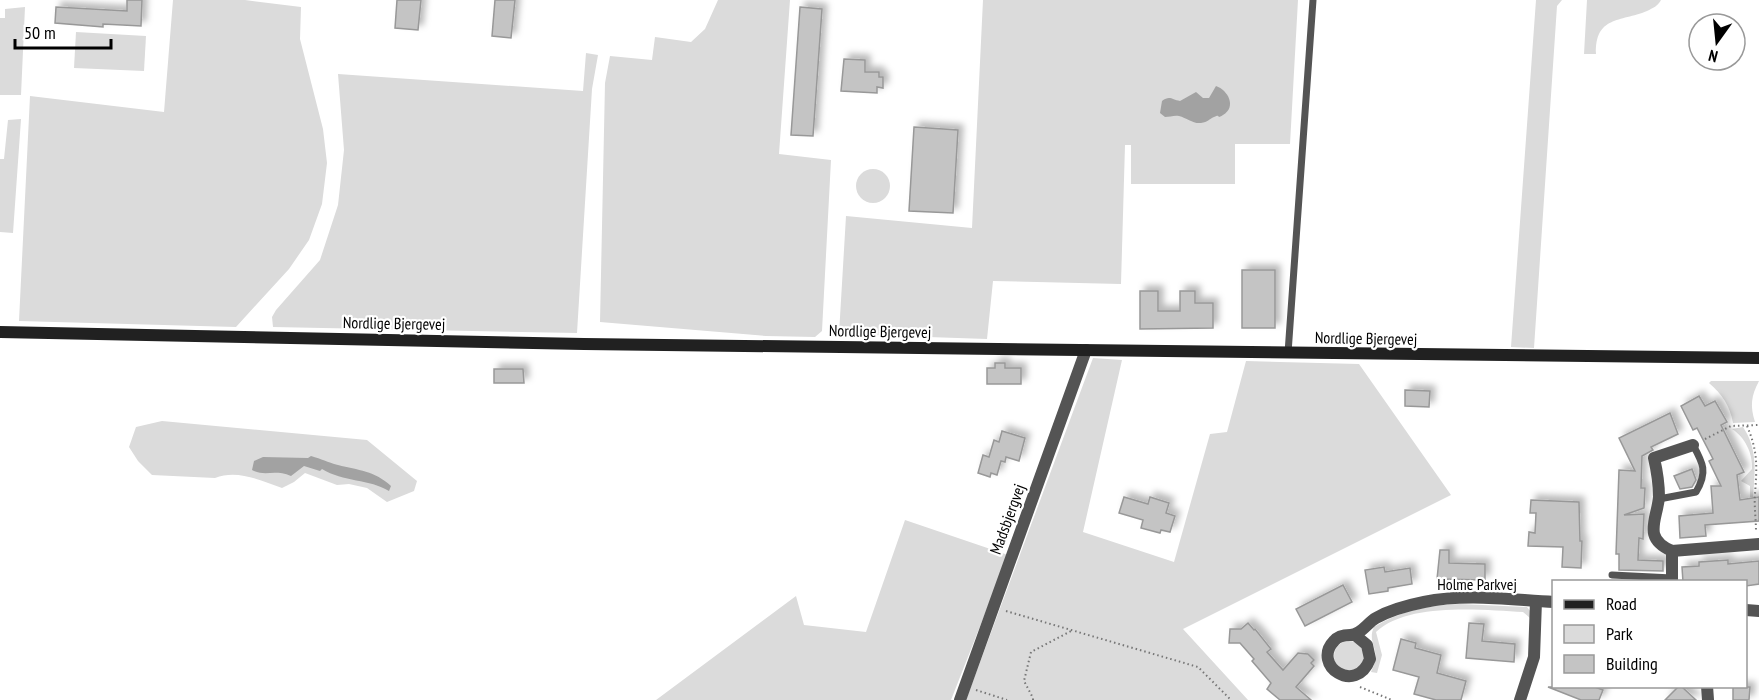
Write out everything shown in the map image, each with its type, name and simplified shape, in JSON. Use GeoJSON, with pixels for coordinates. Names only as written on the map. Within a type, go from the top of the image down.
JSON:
{"type":"FeatureCollection","features":[{"type":"Feature","properties":{"kind":"street","name":"Nordlige Bjergevej"},"geometry":{"type":"LineString","coordinates":[[0,332],[584,344],[1759,358]]}},
{"type":"Feature","properties":{"kind":"street","name":"Madsbjergvej"},"geometry":{"type":"LineString","coordinates":[[960,700],[1086,350]]}},
{"type":"Feature","properties":{"kind":"street"},"geometry":{"type":"LineString","coordinates":[[1693,445],[1654,458],[1659,479],[1659,499],[1653,521],[1654,535],[1661,546],[1672,550],[1758,544]]}},
{"type":"Feature","properties":{"kind":"street"},"geometry":{"type":"LineString","coordinates":[[1672,550],[1672,580]]}},
{"type":"Feature","properties":{"kind":"street","name":"Holme Parkvej"},"geometry":{"type":"LineString","coordinates":[[1356,675],[1349,677],[1337,673],[1332,668],[1328,656],[1329,649],[1336,639],[1342,636],[1355,636],[1377,618],[1397,609],[1425,602],[1458,598],[1552,602]]}},
{"type":"Feature","properties":{"kind":"street","name":"Holme Parkvej"},"geometry":{"type":"LineString","coordinates":[[1520,700],[1534,657],[1536,601]]}},
{"type":"Feature","properties":{"kind":"street"},"geometry":{"type":"LineString","coordinates":[[1355,636],[1367,645],[1370,659],[1362,672],[1356,675]]}},
{"type":"Feature","properties":{"kind":"lane"},"geometry":{"type":"LineString","coordinates":[[1287,353],[1313,0]]}},
{"type":"Feature","properties":{"kind":"lane"},"geometry":{"type":"LineString","coordinates":[[1659,499],[1696,492],[1703,480],[1703,462],[1693,445]]}},
{"type":"Feature","properties":{"kind":"lane"},"geometry":{"type":"LineString","coordinates":[[1612,575],[1672,580]]}},
{"type":"Feature","properties":{"kind":"path"},"geometry":{"type":"LineString","coordinates":[[1693,445],[1731,426],[1759,424]]}},
{"type":"Feature","properties":{"kind":"path"},"geometry":{"type":"LineString","coordinates":[[1747,426],[1757,460],[1755,496],[1758,544]]}},
{"type":"Feature","properties":{"kind":"path"},"geometry":{"type":"LineString","coordinates":[[993,607],[1198,667],[1231,700]]}},
{"type":"Feature","properties":{"kind":"path"},"geometry":{"type":"LineString","coordinates":[[1033,700],[1024,681],[1031,652],[1073,630]]}},
{"type":"Feature","properties":{"kind":"path"},"geometry":{"type":"LineString","coordinates":[[1356,675],[1355,685],[1392,700]]}},
{"type":"Feature","properties":{"kind":"path"},"geometry":{"type":"LineString","coordinates":[[965,686],[1007,700]]}},
{"type":"Feature","properties":{"kind":"green space"},"geometry":{"type":"Polygon","coordinates":[[[173,0],[245,0],[301,7],[300,39],[323,129],[327,163],[322,204],[309,240],[289,269],[236,327],[19,321],[30,96],[164,112],[173,0]]]}},
{"type":"Feature","properties":{"kind":"green space"},"geometry":{"type":"Polygon","coordinates":[[[718,0],[790,0],[779,154],[831,160],[822,331],[815,337],[766,336],[600,322],[605,83],[610,56],[652,60],[655,37],[691,42],[705,29],[718,0]]]}},
{"type":"Feature","properties":{"kind":"green space"},"geometry":{"type":"Polygon","coordinates":[[[983,0],[1298,0],[1290,144],[1235,144],[1235,184],[1131,184],[1131,145],[1125,145],[1121,284],[993,281],[987,339],[839,334],[846,216],[972,228],[983,0]]]}},
{"type":"Feature","properties":{"kind":"green space"},"geometry":{"type":"Polygon","coordinates":[[[1536,0],[1562,0],[1557,6],[1534,348],[1511,347],[1536,0]]]}},
{"type":"Feature","properties":{"kind":"green space"},"geometry":{"type":"Polygon","coordinates":[[[1587,0],[1661,0],[1647,11],[1611,22],[1600,33],[1596,54],[1584,54],[1587,0]]]}},
{"type":"Feature","properties":{"kind":"green space"},"geometry":{"type":"Polygon","coordinates":[[[25,7],[21,95],[0,95],[0,18],[5,18],[5,9],[25,7]]]}},
{"type":"Feature","properties":{"kind":"green space"},"geometry":{"type":"Polygon","coordinates":[[[76,32],[146,36],[144,71],[74,68],[76,32]]]}},
{"type":"Feature","properties":{"kind":"green space"},"geometry":{"type":"Polygon","coordinates":[[[586,53],[598,55],[592,89],[577,333],[273,327],[272,317],[276,310],[320,260],[338,205],[344,150],[338,74],[583,91],[586,53]]]}},
{"type":"Feature","properties":{"kind":"green space"},"geometry":{"type":"Polygon","coordinates":[[[21,119],[13,233],[0,232],[0,159],[4,159],[8,120],[21,119]]]}},
{"type":"Feature","properties":{"kind":"green space"},"geometry":{"type":"Polygon","coordinates":[[[873,169],[885,174],[890,186],[885,198],[873,203],[861,198],[856,186],[861,174],[873,169]]]}},
{"type":"Feature","properties":{"kind":"green space"},"geometry":{"type":"Polygon","coordinates":[[[1093,358],[1122,360],[1083,532],[1174,562],[1210,434],[1227,432],[1246,361],[1359,364],[1451,495],[1183,629],[1248,700],[966,700],[1093,358]]]}},
{"type":"Feature","properties":{"kind":"green space"},"geometry":{"type":"Polygon","coordinates":[[[1711,381],[1759,381],[1752,401],[1755,422],[1733,423],[1728,406],[1709,383],[1711,381]]]}},
{"type":"Feature","properties":{"kind":"green space"},"geometry":{"type":"Polygon","coordinates":[[[162,421],[367,440],[417,481],[414,491],[387,502],[367,488],[349,484],[337,485],[305,473],[282,488],[241,475],[215,478],[152,475],[138,461],[129,447],[136,427],[162,421]]]}},
{"type":"Feature","properties":{"kind":"green space"},"geometry":{"type":"Polygon","coordinates":[[[1743,427],[1753,453],[1755,470],[1753,498],[1750,497],[1750,486],[1741,481],[1752,469],[1750,452],[1741,437],[1732,429],[1743,427]]]}},
{"type":"Feature","properties":{"kind":"green space"},"geometry":{"type":"Polygon","coordinates":[[[905,520],[1008,555],[951,700],[656,700],[796,596],[804,625],[866,632],[905,520]]]}},
{"type":"Feature","properties":{"kind":"green space"},"geometry":{"type":"Polygon","coordinates":[[[1460,604],[1527,607],[1531,612],[1530,618],[1523,612],[1446,610],[1407,616],[1390,622],[1376,632],[1382,655],[1377,673],[1371,672],[1375,657],[1372,638],[1374,627],[1415,610],[1460,604]]]}},
{"type":"Feature","properties":{"kind":"green space"},"geometry":{"type":"Polygon","coordinates":[[[1349,641],[1355,642],[1363,650],[1363,662],[1355,670],[1349,671],[1343,670],[1335,662],[1334,656],[1335,650],[1343,642],[1349,641]]]}},
{"type":"Feature","properties":{"kind":"shaded area"},"geometry":{"type":"Polygon","coordinates":[[[1216,86],[1224,91],[1230,103],[1227,112],[1219,117],[1198,123],[1179,116],[1165,117],[1160,113],[1162,101],[1165,99],[1180,101],[1196,92],[1203,98],[1209,98],[1216,86]]]}},
{"type":"Feature","properties":{"kind":"shaded area"},"geometry":{"type":"Polygon","coordinates":[[[311,456],[372,474],[391,486],[389,491],[322,469],[320,471],[304,466],[291,476],[252,470],[254,461],[263,457],[308,458],[311,456]]]}},
{"type":"Feature","properties":{"kind":"building"},"geometry":{"type":"Polygon","coordinates":[[[127,0],[142,0],[141,26],[103,24],[103,27],[55,23],[56,7],[127,11],[127,0]]]}},
{"type":"Feature","properties":{"kind":"building"},"geometry":{"type":"Polygon","coordinates":[[[397,0],[421,0],[418,30],[395,28],[397,0]]]}},
{"type":"Feature","properties":{"kind":"building"},"geometry":{"type":"Polygon","coordinates":[[[495,0],[515,0],[511,38],[492,36],[495,0]]]}},
{"type":"Feature","properties":{"kind":"building"},"geometry":{"type":"Polygon","coordinates":[[[800,7],[822,9],[813,136],[791,135],[800,7]]]}},
{"type":"Feature","properties":{"kind":"building"},"geometry":{"type":"Polygon","coordinates":[[[844,59],[865,60],[865,72],[879,72],[879,77],[883,77],[883,88],[877,87],[877,93],[841,91],[844,59]]]}},
{"type":"Feature","properties":{"kind":"building"},"geometry":{"type":"Polygon","coordinates":[[[914,127],[958,130],[953,213],[909,211],[914,127]]]}},
{"type":"Feature","properties":{"kind":"building"},"geometry":{"type":"Polygon","coordinates":[[[1242,270],[1275,270],[1275,328],[1242,328],[1242,270]]]}},
{"type":"Feature","properties":{"kind":"building"},"geometry":{"type":"Polygon","coordinates":[[[1140,291],[1158,291],[1158,311],[1180,311],[1180,291],[1195,291],[1195,303],[1213,303],[1213,328],[1140,329],[1140,291]]]}},
{"type":"Feature","properties":{"kind":"building"},"geometry":{"type":"Polygon","coordinates":[[[995,363],[1005,363],[1005,368],[1021,368],[1021,384],[987,384],[987,368],[995,368],[995,363]]]}},
{"type":"Feature","properties":{"kind":"building"},"geometry":{"type":"Polygon","coordinates":[[[494,369],[523,369],[524,383],[494,383],[494,369]]]}},
{"type":"Feature","properties":{"kind":"building"},"geometry":{"type":"Polygon","coordinates":[[[1405,390],[1430,391],[1429,407],[1405,406],[1405,390]]]}},
{"type":"Feature","properties":{"kind":"building"},"geometry":{"type":"Polygon","coordinates":[[[1699,396],[1705,406],[1715,401],[1727,422],[1721,425],[1744,472],[1737,475],[1740,500],[1759,497],[1759,521],[1705,525],[1706,536],[1680,538],[1679,516],[1713,513],[1711,486],[1721,486],[1709,461],[1713,459],[1697,428],[1693,430],[1681,406],[1699,396]]]}},
{"type":"Feature","properties":{"kind":"building"},"geometry":{"type":"Polygon","coordinates":[[[1670,413],[1678,434],[1651,447],[1653,450],[1642,456],[1641,488],[1645,488],[1644,508],[1624,515],[1644,514],[1643,539],[1639,538],[1638,560],[1663,561],[1663,571],[1619,570],[1619,554],[1616,554],[1619,470],[1635,471],[1619,438],[1670,413]]]}},
{"type":"Feature","properties":{"kind":"building"},"geometry":{"type":"Polygon","coordinates":[[[1002,431],[1025,438],[1019,461],[1006,457],[1005,462],[1001,461],[997,475],[991,473],[990,477],[978,473],[983,455],[989,457],[994,440],[999,442],[1002,431]]]}},
{"type":"Feature","properties":{"kind":"building"},"geometry":{"type":"Polygon","coordinates":[[[1692,469],[1696,480],[1692,487],[1680,489],[1674,476],[1692,469]]]}},
{"type":"Feature","properties":{"kind":"building"},"geometry":{"type":"Polygon","coordinates":[[[1124,497],[1148,504],[1150,497],[1169,503],[1166,513],[1175,516],[1170,532],[1161,530],[1160,533],[1141,528],[1143,520],[1119,513],[1124,497]]]}},
{"type":"Feature","properties":{"kind":"building"},"geometry":{"type":"Polygon","coordinates":[[[1531,500],[1579,502],[1580,541],[1582,541],[1581,568],[1562,567],[1563,547],[1528,546],[1529,532],[1535,533],[1536,513],[1530,513],[1531,500]]]}},
{"type":"Feature","properties":{"kind":"building"},"geometry":{"type":"Polygon","coordinates":[[[1440,550],[1449,550],[1449,563],[1485,564],[1485,580],[1437,579],[1440,550]]]}},
{"type":"Feature","properties":{"kind":"building"},"geometry":{"type":"Polygon","coordinates":[[[1728,560],[1728,564],[1759,561],[1759,584],[1747,586],[1747,580],[1683,580],[1682,567],[1699,566],[1699,562],[1728,560]]]}},
{"type":"Feature","properties":{"kind":"building"},"geometry":{"type":"Polygon","coordinates":[[[1384,567],[1385,572],[1410,568],[1412,584],[1369,594],[1365,570],[1384,567]]]}},
{"type":"Feature","properties":{"kind":"building"},"geometry":{"type":"Polygon","coordinates":[[[1343,585],[1352,602],[1305,626],[1296,609],[1343,585]]]}},
{"type":"Feature","properties":{"kind":"building"},"geometry":{"type":"Polygon","coordinates":[[[1248,623],[1271,649],[1267,652],[1283,670],[1298,653],[1308,654],[1314,660],[1311,663],[1314,666],[1296,687],[1311,700],[1280,700],[1267,689],[1271,683],[1240,643],[1229,643],[1230,629],[1241,629],[1248,623]]]}},
{"type":"Feature","properties":{"kind":"building"},"geometry":{"type":"Polygon","coordinates":[[[1469,623],[1484,624],[1482,641],[1515,644],[1514,662],[1466,658],[1469,623]]]}},
{"type":"Feature","properties":{"kind":"building"},"geometry":{"type":"Polygon","coordinates":[[[1401,639],[1416,643],[1415,648],[1441,655],[1437,673],[1466,681],[1461,700],[1436,700],[1414,694],[1419,677],[1393,670],[1401,639]]]}},
{"type":"Feature","properties":{"kind":"building"},"geometry":{"type":"Polygon","coordinates":[[[1548,687],[1603,690],[1599,700],[1581,700],[1548,687]]]}},
{"type":"Feature","properties":{"kind":"building"},"geometry":{"type":"Polygon","coordinates":[[[1750,687],[1749,700],[1733,700],[1733,688],[1750,687]]]}},
{"type":"Feature","properties":{"kind":"building"},"geometry":{"type":"Polygon","coordinates":[[[1677,688],[1683,688],[1696,700],[1665,700],[1677,688]]]}}]}
